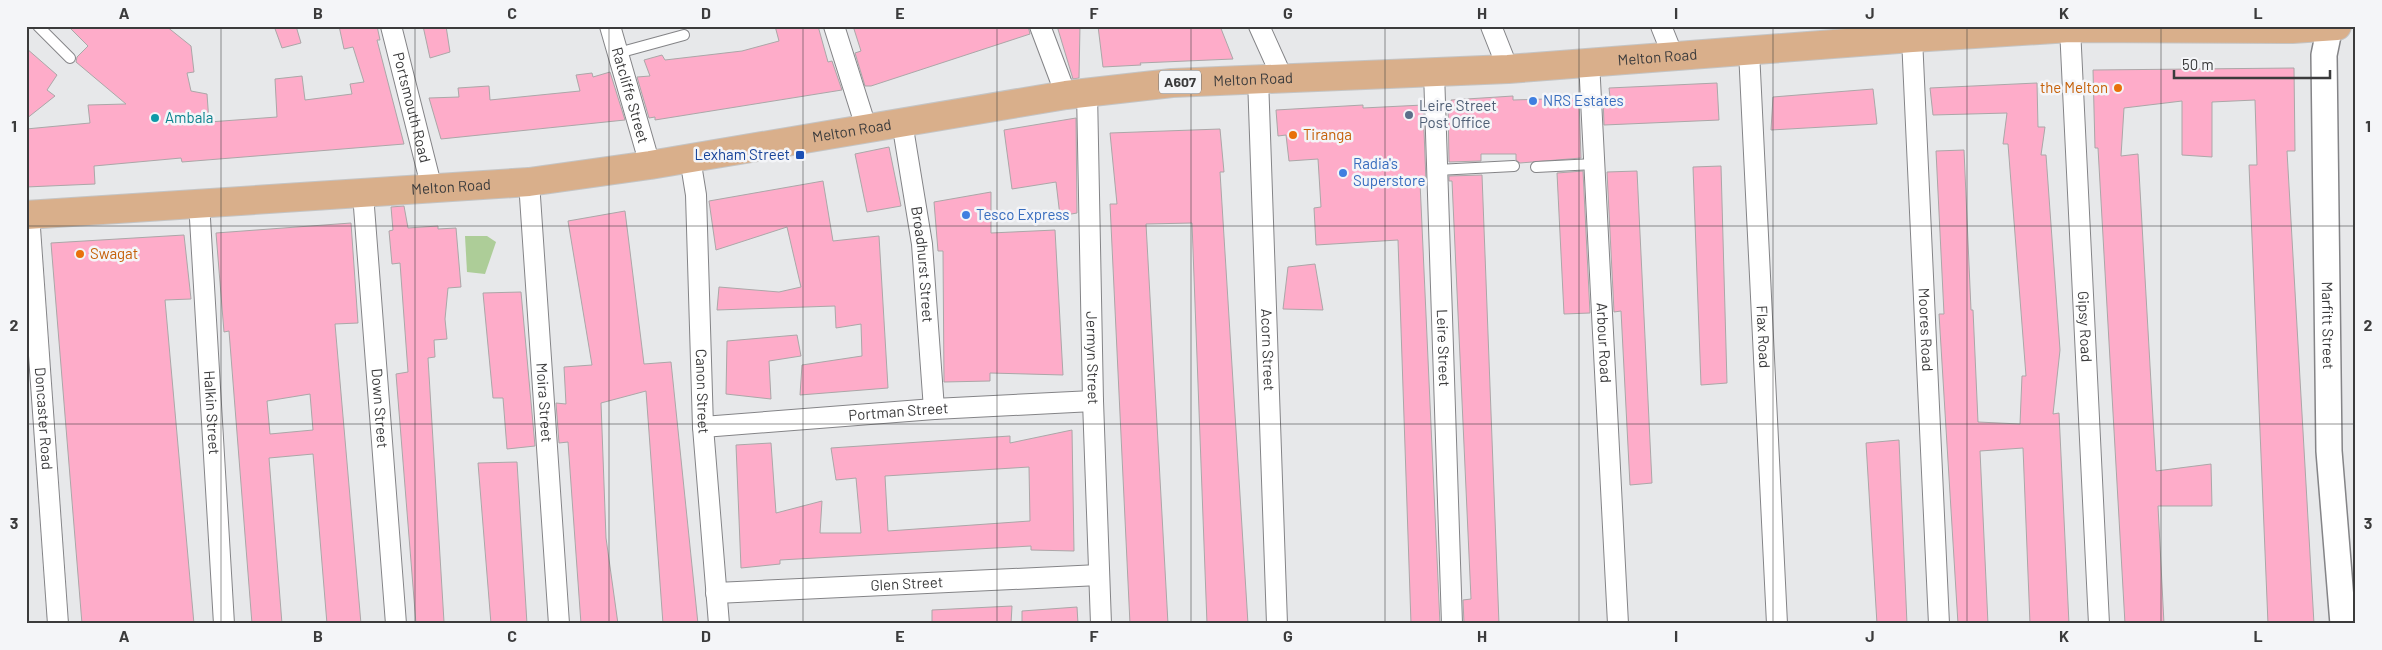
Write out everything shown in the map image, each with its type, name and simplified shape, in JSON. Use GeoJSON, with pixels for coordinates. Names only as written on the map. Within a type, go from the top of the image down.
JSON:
{"type":"FeatureCollection","features":[{"type":"Feature","properties":{"kind":"main road","name":"Melton Road"},"geometry":{"type":"LineString","coordinates":[[28,214],[529,182],[650,165],[866,127],[1076,94],[1172,83],[1270,77],[1508,69],[1589,61],[2070,28],[2292,29],[2337,26]]}},
{"type":"Feature","properties":{"kind":"street","name":"Portsmouth Road"},"geometry":{"type":"LineString","coordinates":[[391,26],[432,189]]}},
{"type":"Feature","properties":{"kind":"street","name":"Ratcliffe Street"},"geometry":{"type":"LineString","coordinates":[[610,26],[650,165]]}},
{"type":"Feature","properties":{"kind":"street"},"geometry":{"type":"LineString","coordinates":[[834,26],[866,127]]}},
{"type":"Feature","properties":{"kind":"street","name":"Jermyn Street"},"geometry":{"type":"LineString","coordinates":[[1040,26],[1076,94],[1093,400],[1101,624]]}},
{"type":"Feature","properties":{"kind":"street"},"geometry":{"type":"LineString","coordinates":[[1259,26],[1270,77]]}},
{"type":"Feature","properties":{"kind":"street"},"geometry":{"type":"LineString","coordinates":[[1491,26],[1508,69]]}},
{"type":"Feature","properties":{"kind":"street"},"geometry":{"type":"LineString","coordinates":[[1661,26],[1673,56]]}},
{"type":"Feature","properties":{"kind":"street","name":"Marfitt Street"},"geometry":{"type":"LineString","coordinates":[[2330,26],[2324,55],[2329,451],[2343,624]]}},
{"type":"Feature","properties":{"kind":"street","name":"Gipsy Road"},"geometry":{"type":"LineString","coordinates":[[2070,28],[2099,624]]}},
{"type":"Feature","properties":{"kind":"street","name":"Moores Road"},"geometry":{"type":"LineString","coordinates":[[1912,38],[1939,624]]}},
{"type":"Feature","properties":{"kind":"street","name":"Flax Road"},"geometry":{"type":"LineString","coordinates":[[1749,51],[1777,624]]}},
{"type":"Feature","properties":{"kind":"street","name":"Arbour Road"},"geometry":{"type":"LineString","coordinates":[[1589,61],[1618,624]]}},
{"type":"Feature","properties":{"kind":"street","name":"Leire Street"},"geometry":{"type":"LineString","coordinates":[[1434,72],[1452,624]]}},
{"type":"Feature","properties":{"kind":"street","name":"Acorn Street"},"geometry":{"type":"LineString","coordinates":[[1270,77],[1277,624]]}},
{"type":"Feature","properties":{"kind":"street","name":"Broadhurst Street"},"geometry":{"type":"LineString","coordinates":[[902,122],[922,244],[934,409]]}},
{"type":"Feature","properties":{"kind":"street","name":"Canon Street"},"geometry":{"type":"LineString","coordinates":[[690,158],[696,195],[704,428],[719,624]]}},
{"type":"Feature","properties":{"kind":"street","name":"Moira Street"},"geometry":{"type":"LineString","coordinates":[[529,182],[559,624]]}},
{"type":"Feature","properties":{"kind":"street","name":"Down Street"},"geometry":{"type":"LineString","coordinates":[[363,194],[396,624]]}},
{"type":"Feature","properties":{"kind":"street","name":"Halkin Street"},"geometry":{"type":"LineString","coordinates":[[199,202],[224,624]]}},
{"type":"Feature","properties":{"kind":"street","name":"Doncaster Road"},"geometry":{"type":"LineString","coordinates":[[28,214],[58,624]]}},
{"type":"Feature","properties":{"kind":"street","name":"Portman Street"},"geometry":{"type":"LineString","coordinates":[[704,428],[934,409],[1093,400]]}},
{"type":"Feature","properties":{"kind":"street","name":"Glen Street"},"geometry":{"type":"LineString","coordinates":[[716,593],[1100,575]]}},
{"type":"Feature","properties":{"kind":"lane"},"geometry":{"type":"LineString","coordinates":[[38,26],[70,58]]}},
{"type":"Feature","properties":{"kind":"lane"},"geometry":{"type":"LineString","coordinates":[[618,53],[684,35]]}},
{"type":"Feature","properties":{"kind":"lane"},"geometry":{"type":"LineString","coordinates":[[1536,168],[1594,164]]}},
{"type":"Feature","properties":{"kind":"lane"},"geometry":{"type":"LineString","coordinates":[[1437,170],[1514,166]]}},
{"type":"Feature","properties":{"kind":"green space"},"geometry":{"type":"Polygon","coordinates":[[[465,236],[487,236],[496,242],[485,274],[467,272],[465,236]]]}},
{"type":"Feature","properties":{"kind":"building"},"geometry":{"type":"Polygon","coordinates":[[[68,26],[166,26],[191,46],[194,72],[187,73],[191,91],[207,94],[209,122],[277,117],[275,79],[302,76],[305,100],[352,94],[350,84],[364,82],[353,47],[344,49],[339,26],[377,26],[380,40],[377,40],[404,144],[182,162],[181,158],[94,166],[95,184],[26,187],[26,129],[90,123],[88,105],[126,104],[76,62],[77,57],[88,46],[68,26]]]}},
{"type":"Feature","properties":{"kind":"building"},"geometry":{"type":"Polygon","coordinates":[[[274,26],[296,26],[301,43],[282,48],[274,26]]]}},
{"type":"Feature","properties":{"kind":"building"},"geometry":{"type":"Polygon","coordinates":[[[423,26],[446,26],[450,52],[430,58],[423,26]]]}},
{"type":"Feature","properties":{"kind":"building"},"geometry":{"type":"Polygon","coordinates":[[[775,26],[818,26],[828,62],[832,61],[842,90],[655,120],[655,117],[649,118],[637,77],[650,76],[644,60],[662,55],[665,60],[742,51],[779,41],[775,26]]]}},
{"type":"Feature","properties":{"kind":"building"},"geometry":{"type":"Polygon","coordinates":[[[853,26],[1028,26],[1030,34],[871,86],[865,86],[855,53],[861,51],[853,26]]]}},
{"type":"Feature","properties":{"kind":"building"},"geometry":{"type":"Polygon","coordinates":[[[1057,26],[1080,26],[1079,78],[1073,79],[1057,26]]]}},
{"type":"Feature","properties":{"kind":"building"},"geometry":{"type":"Polygon","coordinates":[[[1098,26],[1220,26],[1233,59],[1140,63],[1141,65],[1103,67],[1098,26]]]}},
{"type":"Feature","properties":{"kind":"building"},"geometry":{"type":"Polygon","coordinates":[[[26,48],[57,75],[47,90],[55,96],[26,119],[26,48]]]}},
{"type":"Feature","properties":{"kind":"building"},"geometry":{"type":"Polygon","coordinates":[[[2294,68],[2295,151],[2287,151],[2314,624],[2268,624],[2249,165],[2257,165],[2255,100],[2212,102],[2212,157],[2182,155],[2182,101],[2124,108],[2121,156],[2138,154],[2156,471],[2211,464],[2212,506],[2158,506],[2164,624],[2125,624],[2098,148],[2095,148],[2093,70],[2294,68]]]}},
{"type":"Feature","properties":{"kind":"building"},"geometry":{"type":"Polygon","coordinates":[[[610,72],[625,120],[441,139],[429,98],[459,97],[458,88],[489,86],[490,100],[580,91],[576,75],[592,73],[593,77],[610,72]]]}},
{"type":"Feature","properties":{"kind":"building"},"geometry":{"type":"Polygon","coordinates":[[[1717,83],[1719,120],[1604,125],[1603,97],[1610,97],[1609,88],[1717,83]]]}},
{"type":"Feature","properties":{"kind":"building"},"geometry":{"type":"Polygon","coordinates":[[[2037,83],[2038,127],[2045,127],[2041,155],[2046,155],[2060,350],[2053,414],[2059,413],[2069,624],[2030,624],[2023,448],[1980,451],[1988,624],[1958,624],[1939,314],[1944,314],[1936,151],[1964,150],[1978,422],[2020,424],[2022,376],[2026,376],[2008,144],[2003,144],[2007,113],[1933,115],[1930,88],[2037,83]]]}},
{"type":"Feature","properties":{"kind":"building"},"geometry":{"type":"Polygon","coordinates":[[[1873,89],[1877,124],[1771,130],[1773,97],[1873,89]]]}},
{"type":"Feature","properties":{"kind":"building"},"geometry":{"type":"Polygon","coordinates":[[[1513,96],[1513,100],[1579,98],[1581,158],[1520,163],[1516,160],[1516,154],[1481,154],[1481,161],[1449,162],[1448,102],[1451,102],[1451,100],[1513,96]]]}},
{"type":"Feature","properties":{"kind":"building"},"geometry":{"type":"Polygon","coordinates":[[[1363,105],[1363,108],[1423,105],[1426,182],[1420,182],[1440,624],[1411,624],[1398,240],[1316,245],[1314,208],[1321,207],[1318,159],[1289,161],[1286,135],[1278,136],[1276,110],[1363,105]]]}},
{"type":"Feature","properties":{"kind":"building"},"geometry":{"type":"Polygon","coordinates":[[[1076,118],[1077,213],[1060,216],[1056,182],[1012,189],[1004,130],[1076,118]]]}},
{"type":"Feature","properties":{"kind":"building"},"geometry":{"type":"Polygon","coordinates":[[[1220,129],[1224,172],[1220,172],[1248,624],[1207,624],[1192,223],[1146,224],[1168,624],[1130,624],[1110,204],[1117,204],[1110,133],[1220,129]]]}},
{"type":"Feature","properties":{"kind":"building"},"geometry":{"type":"Polygon","coordinates":[[[889,147],[901,206],[867,212],[855,154],[889,147]]]}},
{"type":"Feature","properties":{"kind":"building"},"geometry":{"type":"Polygon","coordinates":[[[1721,166],[1727,383],[1701,385],[1693,167],[1721,166]]]}},
{"type":"Feature","properties":{"kind":"building"},"geometry":{"type":"Polygon","coordinates":[[[1583,171],[1590,313],[1564,314],[1557,173],[1583,171]]]}},
{"type":"Feature","properties":{"kind":"building"},"geometry":{"type":"Polygon","coordinates":[[[1637,171],[1652,483],[1630,485],[1621,311],[1614,312],[1607,172],[1637,171]]]}},
{"type":"Feature","properties":{"kind":"building"},"geometry":{"type":"Polygon","coordinates":[[[1482,175],[1499,624],[1464,624],[1463,600],[1471,599],[1452,181],[1449,181],[1449,176],[1482,175]]]}},
{"type":"Feature","properties":{"kind":"building"},"geometry":{"type":"Polygon","coordinates":[[[823,181],[833,241],[879,236],[888,388],[800,395],[802,365],[862,356],[861,324],[836,328],[835,306],[717,310],[719,287],[779,292],[801,287],[787,227],[716,250],[709,201],[823,181]]]}},
{"type":"Feature","properties":{"kind":"building"},"geometry":{"type":"Polygon","coordinates":[[[991,192],[991,233],[1055,230],[1063,375],[990,373],[990,381],[944,382],[943,251],[938,251],[934,202],[991,192]]]}},
{"type":"Feature","properties":{"kind":"building"},"geometry":{"type":"Polygon","coordinates":[[[404,206],[408,228],[438,226],[438,229],[456,228],[461,287],[448,288],[445,319],[447,339],[434,340],[435,357],[428,358],[444,622],[435,624],[416,624],[396,374],[408,372],[400,263],[392,264],[389,231],[393,230],[391,207],[404,206]]]}},
{"type":"Feature","properties":{"kind":"building"},"geometry":{"type":"Polygon","coordinates":[[[625,211],[644,364],[671,362],[698,624],[663,624],[646,391],[601,403],[606,538],[618,624],[581,624],[568,442],[559,443],[556,403],[566,404],[564,367],[592,365],[568,221],[625,211]]]}},
{"type":"Feature","properties":{"kind":"building"},"geometry":{"type":"Polygon","coordinates":[[[351,223],[358,323],[335,324],[361,624],[327,624],[313,454],[269,458],[282,624],[252,624],[229,331],[224,332],[216,233],[351,223]],[[310,394],[267,401],[270,434],[313,430],[310,394]]]}},
{"type":"Feature","properties":{"kind":"building"},"geometry":{"type":"Polygon","coordinates":[[[184,235],[191,299],[165,300],[194,624],[82,624],[51,243],[184,235]]]}},
{"type":"Feature","properties":{"kind":"building"},"geometry":{"type":"Polygon","coordinates":[[[1315,264],[1323,310],[1283,309],[1288,267],[1315,264]]]}},
{"type":"Feature","properties":{"kind":"building"},"geometry":{"type":"Polygon","coordinates":[[[521,292],[535,446],[507,449],[503,398],[493,398],[483,293],[521,292]]]}},
{"type":"Feature","properties":{"kind":"building"},"geometry":{"type":"Polygon","coordinates":[[[797,335],[801,356],[769,361],[771,399],[726,394],[727,341],[797,335]]]}},
{"type":"Feature","properties":{"kind":"building"},"geometry":{"type":"Polygon","coordinates":[[[1072,430],[1074,551],[1031,550],[1031,546],[780,560],[780,564],[741,568],[736,445],[771,443],[776,513],[822,501],[820,533],[861,533],[856,478],[836,480],[831,448],[1010,436],[1010,443],[1072,430]],[[1029,467],[885,476],[888,531],[1030,521],[1029,467]]]}},
{"type":"Feature","properties":{"kind":"building"},"geometry":{"type":"Polygon","coordinates":[[[1899,440],[1907,624],[1877,624],[1866,443],[1899,440]]]}},
{"type":"Feature","properties":{"kind":"building"},"geometry":{"type":"Polygon","coordinates":[[[517,462],[527,624],[491,624],[478,463],[517,462]]]}},
{"type":"Feature","properties":{"kind":"building"},"geometry":{"type":"Polygon","coordinates":[[[1012,606],[1011,624],[932,624],[932,610],[1012,606]]]}},
{"type":"Feature","properties":{"kind":"building"},"geometry":{"type":"Polygon","coordinates":[[[1077,607],[1078,624],[1022,624],[1022,611],[1077,607]]]}},
{"type":"Feature","properties":{"kind":"place","name":"the Melton"},"geometry":{"type":"Point","coordinates":[2118,88]}},
{"type":"Feature","properties":{"kind":"place","name":"NRS Estates"},"geometry":{"type":"Point","coordinates":[1533,101]}},
{"type":"Feature","properties":{"kind":"place","name":"Leire Street Post Office"},"geometry":{"type":"Point","coordinates":[1409,115]}},
{"type":"Feature","properties":{"kind":"place","name":"Ambala"},"geometry":{"type":"Point","coordinates":[155,118]}},
{"type":"Feature","properties":{"kind":"place","name":"Tiranga"},"geometry":{"type":"Point","coordinates":[1293,135]}},
{"type":"Feature","properties":{"kind":"place","name":"Lexham Street"},"geometry":{"type":"Point","coordinates":[800,155]}},
{"type":"Feature","properties":{"kind":"place","name":"Radia's Superstore"},"geometry":{"type":"Point","coordinates":[1343,173]}},
{"type":"Feature","properties":{"kind":"place","name":"Tesco Express"},"geometry":{"type":"Point","coordinates":[966,215]}},
{"type":"Feature","properties":{"kind":"place","name":"Swagat"},"geometry":{"type":"Point","coordinates":[80,254]}}]}
